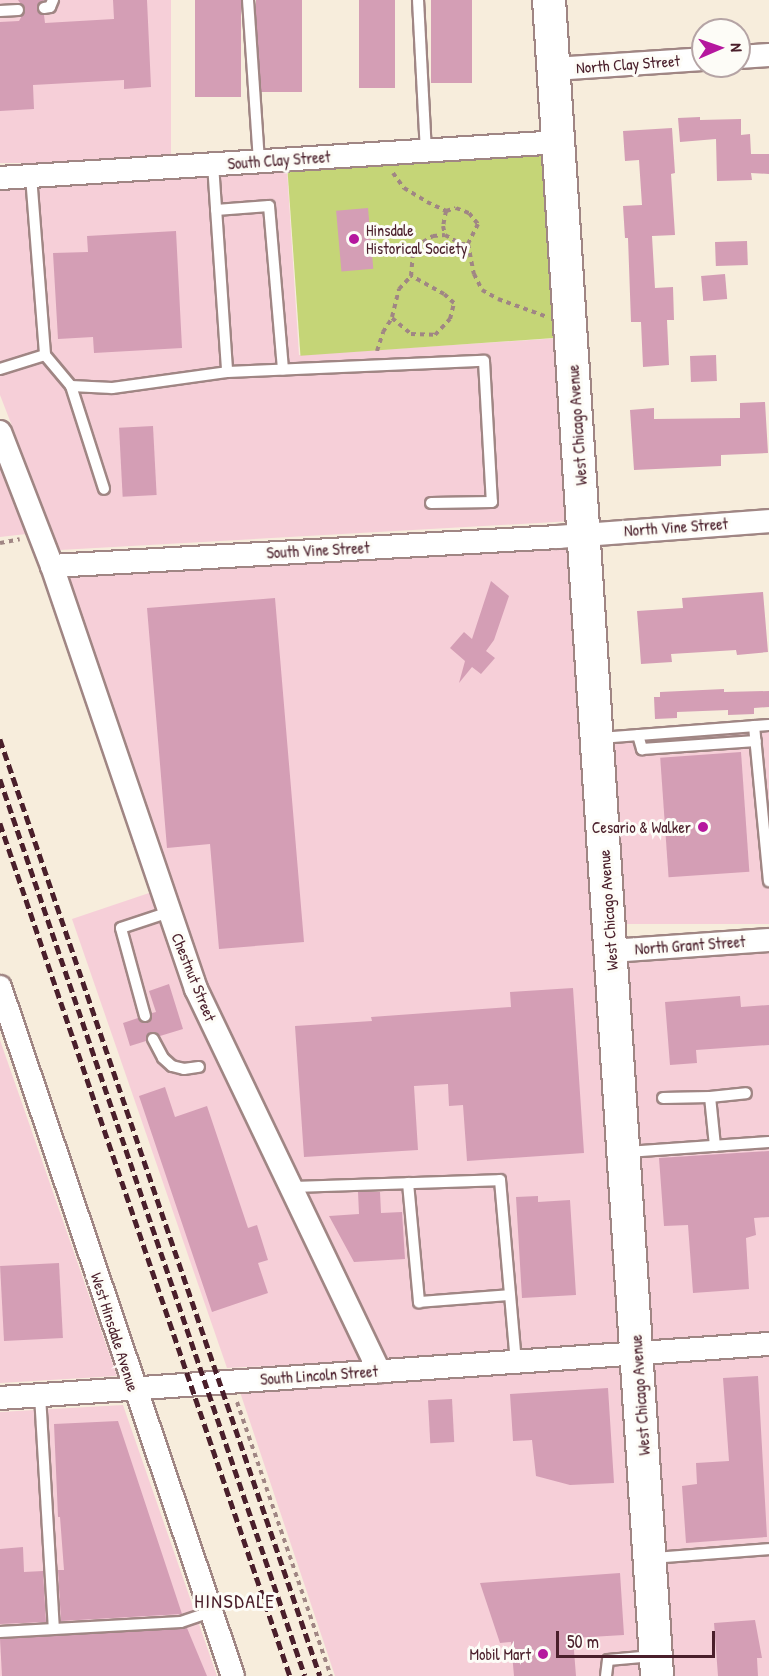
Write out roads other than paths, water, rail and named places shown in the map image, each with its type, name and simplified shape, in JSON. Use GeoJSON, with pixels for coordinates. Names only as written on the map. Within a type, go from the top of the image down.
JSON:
{"type":"FeatureCollection","features":[{"type":"Feature","properties":{"kind":"main road","name":"West Chicago Avenue"},"geometry":{"type":"LineString","coordinates":[[549,0],[657,1666]]}},
{"type":"Feature","properties":{"kind":"street"},"geometry":{"type":"LineString","coordinates":[[751,56],[769,55]]}},
{"type":"Feature","properties":{"kind":"street","name":"North Clay Street"},"geometry":{"type":"LineString","coordinates":[[554,69],[691,60]]}},
{"type":"Feature","properties":{"kind":"street","name":"South Clay Street"},"geometry":{"type":"LineString","coordinates":[[0,178],[559,142]]}},
{"type":"Feature","properties":{"kind":"street","name":"Chestnut Street"},"geometry":{"type":"LineString","coordinates":[[0,432],[52,566],[196,989],[379,1371]]}},
{"type":"Feature","properties":{"kind":"street","name":"North Vine Street"},"geometry":{"type":"LineString","coordinates":[[584,533],[769,521]]}},
{"type":"Feature","properties":{"kind":"street","name":"South Vine Street"},"geometry":{"type":"LineString","coordinates":[[52,566],[558,537],[584,533]]}},
{"type":"Feature","properties":{"kind":"street","name":"North Grant Street"},"geometry":{"type":"LineString","coordinates":[[611,951],[769,940]]}},
{"type":"Feature","properties":{"kind":"street","name":"West Hinsdale Avenue"},"geometry":{"type":"LineString","coordinates":[[0,988],[233,1676]]}},
{"type":"Feature","properties":{"kind":"street","name":"South Lincoln Street"},"geometry":{"type":"LineString","coordinates":[[0,1398],[769,1344]]}},
{"type":"Feature","properties":{"kind":"lane"},"geometry":{"type":"LineString","coordinates":[[44,8],[50,8],[53,0]]}},
{"type":"Feature","properties":{"kind":"lane"},"geometry":{"type":"LineString","coordinates":[[248,0],[259,162]]}},
{"type":"Feature","properties":{"kind":"lane"},"geometry":{"type":"LineString","coordinates":[[418,0],[426,151]]}},
{"type":"Feature","properties":{"kind":"lane"},"geometry":{"type":"LineString","coordinates":[[0,11],[18,10]]}},
{"type":"Feature","properties":{"kind":"lane"},"geometry":{"type":"LineString","coordinates":[[213,164],[227,372]]}},
{"type":"Feature","properties":{"kind":"lane"},"geometry":{"type":"LineString","coordinates":[[31,176],[45,355],[71,386],[104,489]]}},
{"type":"Feature","properties":{"kind":"lane"},"geometry":{"type":"LineString","coordinates":[[216,210],[269,206],[284,369]]}},
{"type":"Feature","properties":{"kind":"lane"},"geometry":{"type":"LineString","coordinates":[[0,369],[45,355]]}},
{"type":"Feature","properties":{"kind":"lane"},"geometry":{"type":"LineString","coordinates":[[71,386],[112,388],[227,372],[484,361],[492,502],[430,503]]}},
{"type":"Feature","properties":{"kind":"lane"},"geometry":{"type":"LineString","coordinates":[[597,738],[769,725]]}},
{"type":"Feature","properties":{"kind":"lane"},"geometry":{"type":"LineString","coordinates":[[754,726],[769,881]]}},
{"type":"Feature","properties":{"kind":"lane"},"geometry":{"type":"LineString","coordinates":[[638,735],[642,749],[756,741]]}},
{"type":"Feature","properties":{"kind":"lane"},"geometry":{"type":"LineString","coordinates":[[145,1016],[121,928],[169,912]]}},
{"type":"Feature","properties":{"kind":"lane"},"geometry":{"type":"LineString","coordinates":[[153,1039],[163,1058],[172,1066],[184,1069],[199,1067]]}},
{"type":"Feature","properties":{"kind":"lane"},"geometry":{"type":"LineString","coordinates":[[663,1098],[746,1093]]}},
{"type":"Feature","properties":{"kind":"lane"},"geometry":{"type":"LineString","coordinates":[[710,1096],[715,1146]]}},
{"type":"Feature","properties":{"kind":"lane"},"geometry":{"type":"LineString","coordinates":[[624,1152],[769,1142]]}},
{"type":"Feature","properties":{"kind":"lane"},"geometry":{"type":"LineString","coordinates":[[291,1187],[500,1180],[516,1362]]}},
{"type":"Feature","properties":{"kind":"lane"},"geometry":{"type":"LineString","coordinates":[[408,1183],[419,1302],[510,1295]]}},
{"type":"Feature","properties":{"kind":"lane"},"geometry":{"type":"LineString","coordinates":[[40,1395],[54,1629]]}},
{"type":"Feature","properties":{"kind":"lane"},"geometry":{"type":"LineString","coordinates":[[650,1559],[769,1549]]}},
{"type":"Feature","properties":{"kind":"lane"},"geometry":{"type":"LineString","coordinates":[[0,1632],[181,1622],[210,1612]]}},
{"type":"Feature","properties":{"kind":"lane"},"geometry":{"type":"LineString","coordinates":[[606,1676],[608,1660],[657,1666]]}},
{"type":"Feature","properties":{"kind":"railway"},"geometry":{"type":"LineString","coordinates":[[0,739],[320,1676]]}},
{"type":"Feature","properties":{"kind":"railway"},"geometry":{"type":"LineString","coordinates":[[0,779],[305,1676]]}},
{"type":"Feature","properties":{"kind":"railway"},"geometry":{"type":"LineString","coordinates":[[0,823],[290,1676]]}},
{"type":"Feature","properties":{"kind":"place","name":"Hinsdale Historical Society"},"geometry":{"type":"Point","coordinates":[354,239]}},
{"type":"Feature","properties":{"kind":"place","name":"Cesario & Walker"},"geometry":{"type":"Point","coordinates":[703,827]}},
{"type":"Feature","properties":{"kind":"place","name":"Mobil Mart"},"geometry":{"type":"Point","coordinates":[543,1654]}},
{"type":"Feature","properties":{"kind":"district","name":"HINSDALE"},"geometry":{"type":"Point","coordinates":[235,1600]}}]}
